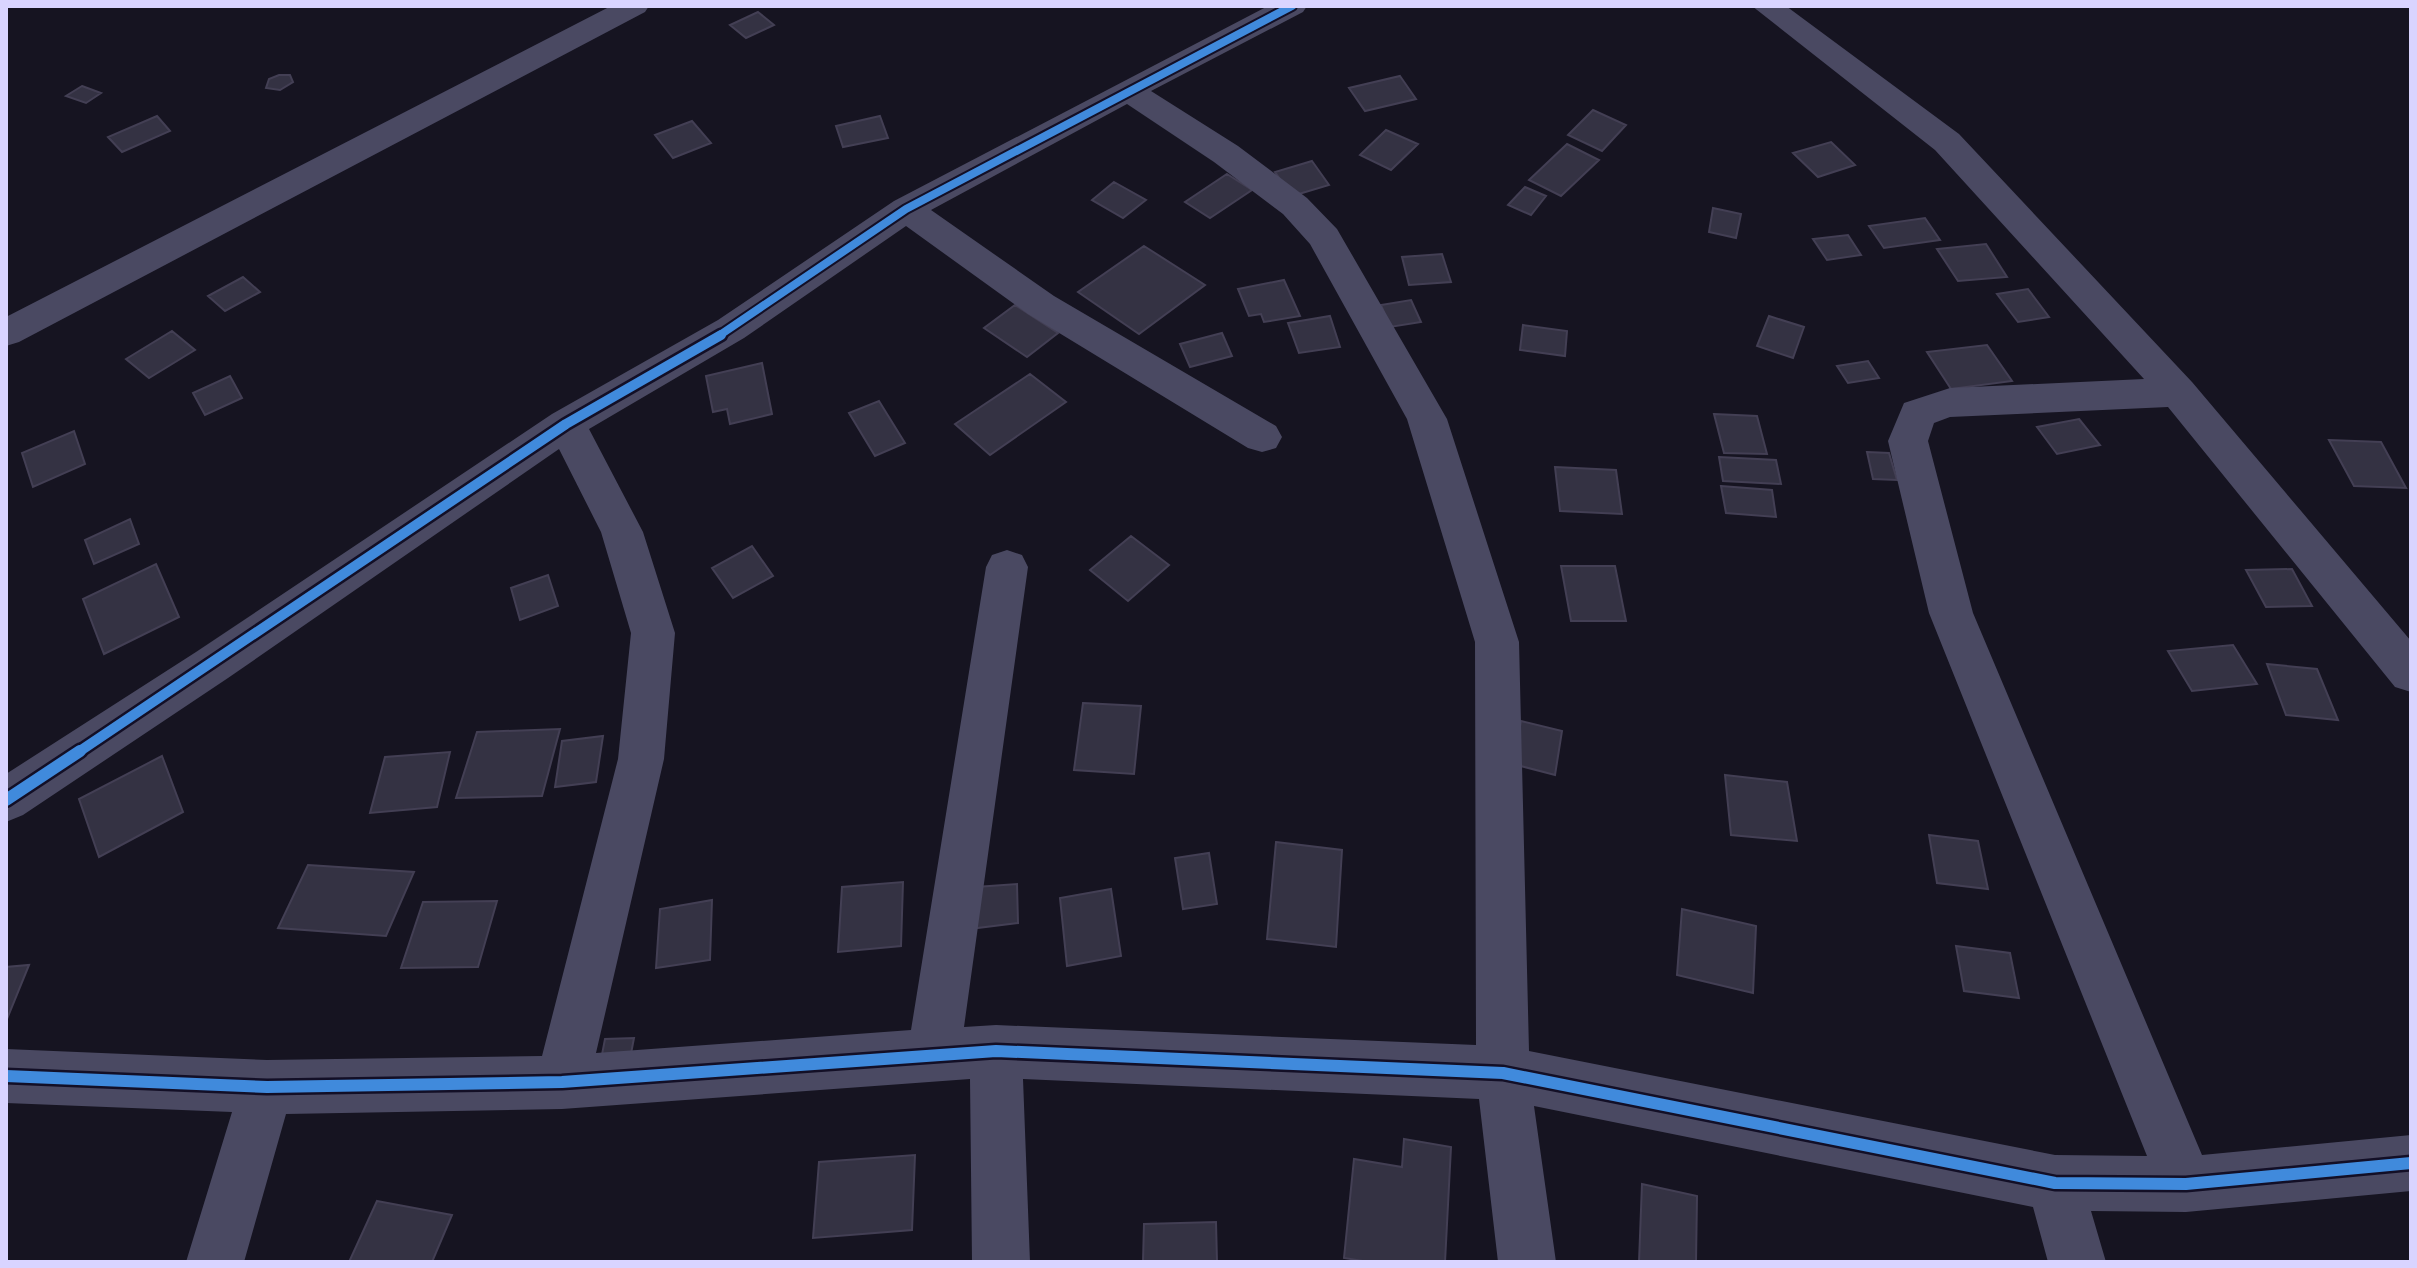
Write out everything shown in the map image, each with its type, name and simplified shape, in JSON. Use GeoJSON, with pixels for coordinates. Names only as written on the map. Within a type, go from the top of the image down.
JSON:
{"type":"FeatureCollection","features":[{"type":"Feature","properties":{"kind":"street"},"geometry":{"type":"LineString","coordinates":[[6,333],[634,6]]}},
{"type":"Feature","properties":{"kind":"street"},"geometry":{"type":"LineString","coordinates":[[6,800],[212,665],[566,424],[731,329],[906,209],[1292,6]]}},
{"type":"Feature","properties":{"kind":"street"},"geometry":{"type":"LineString","coordinates":[[1767,6],[1947,142],[2178,392],[2411,673]]}},
{"type":"Feature","properties":{"kind":"street"},"geometry":{"type":"LineString","coordinates":[[1128,90],[1226,154],[1295,206],[1324,237],[1427,419],[1497,642],[1503,1073],[1527,1262]]}},
{"type":"Feature","properties":{"kind":"street"},"geometry":{"type":"LineString","coordinates":[[906,209],[1041,305],[1262,437]]}},
{"type":"Feature","properties":{"kind":"street"},"geometry":{"type":"LineString","coordinates":[[2178,392],[1950,403],[1918,413],[1908,441],[1951,613],[2186,1184]]}},
{"type":"Feature","properties":{"kind":"street"},"geometry":{"type":"LineString","coordinates":[[562,1082],[641,759],[653,633],[622,532],[566,424]]}},
{"type":"Feature","properties":{"kind":"street"},"geometry":{"type":"LineString","coordinates":[[934,1054],[1007,567]]}},
{"type":"Feature","properties":{"kind":"street"},"geometry":{"type":"LineString","coordinates":[[996,1051],[1001,1262]]}},
{"type":"Feature","properties":{"kind":"street"},"geometry":{"type":"LineString","coordinates":[[6,1076],[267,1087],[562,1082],[996,1051],[1503,1073],[2055,1183],[2186,1184],[2411,1163]]}},
{"type":"Feature","properties":{"kind":"street"},"geometry":{"type":"LineString","coordinates":[[215,1262],[267,1087]]}},
{"type":"Feature","properties":{"kind":"street"},"geometry":{"type":"LineString","coordinates":[[2055,1183],[2077,1262]]}},
{"type":"Feature","properties":{"kind":"building"},"geometry":{"type":"Polygon","coordinates":[[[758,12],[774,25],[746,38],[730,25],[758,12]]]}},
{"type":"Feature","properties":{"kind":"building"},"geometry":{"type":"Polygon","coordinates":[[[290,75],[293,82],[280,90],[266,88],[269,79],[290,75]]]}},
{"type":"Feature","properties":{"kind":"building"},"geometry":{"type":"Polygon","coordinates":[[[1400,76],[1416,99],[1365,111],[1349,88],[1400,76]]]}},
{"type":"Feature","properties":{"kind":"building"},"geometry":{"type":"Polygon","coordinates":[[[82,86],[101,93],[86,103],[66,96],[82,86]]]}},
{"type":"Feature","properties":{"kind":"building"},"geometry":{"type":"Polygon","coordinates":[[[1593,110],[1626,125],[1602,151],[1568,135],[1593,110]]]}},
{"type":"Feature","properties":{"kind":"building"},"geometry":{"type":"Polygon","coordinates":[[[157,116],[170,131],[122,152],[108,137],[157,116]]]}},
{"type":"Feature","properties":{"kind":"building"},"geometry":{"type":"Polygon","coordinates":[[[880,116],[888,138],[843,147],[836,126],[880,116]]]}},
{"type":"Feature","properties":{"kind":"building"},"geometry":{"type":"Polygon","coordinates":[[[692,121],[711,143],[673,158],[655,135],[692,121]]]}},
{"type":"Feature","properties":{"kind":"building"},"geometry":{"type":"Polygon","coordinates":[[[1386,130],[1418,144],[1391,170],[1360,155],[1386,130]]]}},
{"type":"Feature","properties":{"kind":"building"},"geometry":{"type":"Polygon","coordinates":[[[1831,142],[1855,165],[1818,177],[1793,153],[1831,142]]]}},
{"type":"Feature","properties":{"kind":"building"},"geometry":{"type":"Polygon","coordinates":[[[1567,144],[1599,160],[1561,196],[1529,180],[1567,144]]]}},
{"type":"Feature","properties":{"kind":"building"},"geometry":{"type":"Polygon","coordinates":[[[1312,161],[1329,185],[1292,196],[1275,172],[1312,161]]]}},
{"type":"Feature","properties":{"kind":"building"},"geometry":{"type":"Polygon","coordinates":[[[1227,174],[1252,190],[1210,218],[1185,202],[1227,174]]]}},
{"type":"Feature","properties":{"kind":"building"},"geometry":{"type":"Polygon","coordinates":[[[1114,182],[1146,200],[1123,218],[1092,200],[1114,182]]]}},
{"type":"Feature","properties":{"kind":"building"},"geometry":{"type":"Polygon","coordinates":[[[1525,187],[1546,196],[1531,215],[1508,205],[1525,187]]]}},
{"type":"Feature","properties":{"kind":"building"},"geometry":{"type":"Polygon","coordinates":[[[1713,208],[1741,214],[1736,238],[1709,232],[1713,208]]]}},
{"type":"Feature","properties":{"kind":"building"},"geometry":{"type":"Polygon","coordinates":[[[1925,218],[1940,240],[1884,248],[1869,226],[1925,218]]]}},
{"type":"Feature","properties":{"kind":"building"},"geometry":{"type":"Polygon","coordinates":[[[1848,235],[1861,255],[1827,260],[1813,239],[1848,235]]]}},
{"type":"Feature","properties":{"kind":"building"},"geometry":{"type":"Polygon","coordinates":[[[1986,244],[2007,277],[1958,281],[1937,249],[1986,244]]]}},
{"type":"Feature","properties":{"kind":"building"},"geometry":{"type":"Polygon","coordinates":[[[1144,246],[1205,285],[1139,334],[1078,292],[1144,246]]]}},
{"type":"Feature","properties":{"kind":"building"},"geometry":{"type":"Polygon","coordinates":[[[1442,254],[1451,282],[1409,285],[1402,257],[1442,254]]]}},
{"type":"Feature","properties":{"kind":"building"},"geometry":{"type":"Polygon","coordinates":[[[243,277],[260,292],[225,311],[208,296],[243,277]]]}},
{"type":"Feature","properties":{"kind":"building"},"geometry":{"type":"Polygon","coordinates":[[[1284,280],[1300,316],[1264,322],[1261,314],[1249,316],[1238,289],[1284,280]]]}},
{"type":"Feature","properties":{"kind":"building"},"geometry":{"type":"Polygon","coordinates":[[[2028,289],[2049,317],[2018,322],[1997,294],[2028,289]]]}},
{"type":"Feature","properties":{"kind":"building"},"geometry":{"type":"Polygon","coordinates":[[[1411,300],[1421,322],[1390,327],[1381,305],[1411,300]]]}},
{"type":"Feature","properties":{"kind":"building"},"geometry":{"type":"Polygon","coordinates":[[[1015,305],[1058,333],[1027,357],[984,328],[1015,305]]]}},
{"type":"Feature","properties":{"kind":"building"},"geometry":{"type":"Polygon","coordinates":[[[1330,316],[1340,347],[1299,353],[1288,323],[1330,316]]]}},
{"type":"Feature","properties":{"kind":"building"},"geometry":{"type":"Polygon","coordinates":[[[1769,316],[1804,327],[1793,358],[1757,346],[1769,316]]]}},
{"type":"Feature","properties":{"kind":"building"},"geometry":{"type":"Polygon","coordinates":[[[1523,325],[1567,331],[1565,356],[1520,350],[1523,325]]]}},
{"type":"Feature","properties":{"kind":"building"},"geometry":{"type":"Polygon","coordinates":[[[172,331],[195,350],[149,378],[126,359],[172,331]]]}},
{"type":"Feature","properties":{"kind":"building"},"geometry":{"type":"Polygon","coordinates":[[[1222,333],[1232,356],[1190,367],[1180,344],[1222,333]]]}},
{"type":"Feature","properties":{"kind":"building"},"geometry":{"type":"Polygon","coordinates":[[[1987,345],[2012,381],[1951,389],[1927,352],[1987,345]]]}},
{"type":"Feature","properties":{"kind":"building"},"geometry":{"type":"Polygon","coordinates":[[[1868,361],[1879,378],[1848,383],[1837,366],[1868,361]]]}},
{"type":"Feature","properties":{"kind":"building"},"geometry":{"type":"Polygon","coordinates":[[[762,363],[772,414],[730,424],[727,409],[713,412],[706,376],[762,363]]]}},
{"type":"Feature","properties":{"kind":"building"},"geometry":{"type":"Polygon","coordinates":[[[1030,374],[1066,402],[990,455],[955,424],[1030,374]]]}},
{"type":"Feature","properties":{"kind":"building"},"geometry":{"type":"Polygon","coordinates":[[[230,376],[242,398],[205,415],[193,393],[230,376]]]}},
{"type":"Feature","properties":{"kind":"building"},"geometry":{"type":"Polygon","coordinates":[[[879,401],[905,443],[875,456],[849,413],[879,401]]]}},
{"type":"Feature","properties":{"kind":"building"},"geometry":{"type":"Polygon","coordinates":[[[1714,414],[1757,416],[1767,454],[1724,453],[1714,414]]]}},
{"type":"Feature","properties":{"kind":"building"},"geometry":{"type":"Polygon","coordinates":[[[2079,419],[2100,445],[2057,454],[2037,427],[2079,419]]]}},
{"type":"Feature","properties":{"kind":"building"},"geometry":{"type":"Polygon","coordinates":[[[74,431],[85,464],[33,487],[22,453],[74,431]]]}},
{"type":"Feature","properties":{"kind":"building"},"geometry":{"type":"Polygon","coordinates":[[[2329,440],[2381,442],[2406,488],[2354,486],[2329,440]]]}},
{"type":"Feature","properties":{"kind":"building"},"geometry":{"type":"Polygon","coordinates":[[[1867,452],[1889,453],[1897,480],[1873,479],[1867,452]]]}},
{"type":"Feature","properties":{"kind":"building"},"geometry":{"type":"Polygon","coordinates":[[[1719,457],[1776,460],[1781,484],[1723,481],[1719,457]]]}},
{"type":"Feature","properties":{"kind":"building"},"geometry":{"type":"Polygon","coordinates":[[[1555,467],[1616,470],[1622,514],[1560,511],[1555,467]]]}},
{"type":"Feature","properties":{"kind":"building"},"geometry":{"type":"Polygon","coordinates":[[[1721,486],[1772,490],[1776,517],[1726,513],[1721,486]]]}},
{"type":"Feature","properties":{"kind":"building"},"geometry":{"type":"Polygon","coordinates":[[[130,519],[139,544],[94,564],[85,540],[130,519]]]}},
{"type":"Feature","properties":{"kind":"building"},"geometry":{"type":"Polygon","coordinates":[[[1131,536],[1169,565],[1128,601],[1090,570],[1131,536]]]}},
{"type":"Feature","properties":{"kind":"building"},"geometry":{"type":"Polygon","coordinates":[[[752,546],[773,576],[733,598],[712,568],[752,546]]]}},
{"type":"Feature","properties":{"kind":"building"},"geometry":{"type":"Polygon","coordinates":[[[156,564],[179,617],[104,654],[83,599],[156,564]]]}},
{"type":"Feature","properties":{"kind":"building"},"geometry":{"type":"Polygon","coordinates":[[[1561,566],[1615,566],[1626,621],[1571,621],[1561,566]]]}},
{"type":"Feature","properties":{"kind":"building"},"geometry":{"type":"Polygon","coordinates":[[[2292,569],[2312,606],[2266,607],[2246,570],[2292,569]]]}},
{"type":"Feature","properties":{"kind":"building"},"geometry":{"type":"Polygon","coordinates":[[[548,575],[558,606],[520,620],[511,588],[548,575]]]}},
{"type":"Feature","properties":{"kind":"building"},"geometry":{"type":"Polygon","coordinates":[[[2233,645],[2257,684],[2192,691],[2168,651],[2233,645]]]}},
{"type":"Feature","properties":{"kind":"building"},"geometry":{"type":"Polygon","coordinates":[[[2267,664],[2317,669],[2338,720],[2286,715],[2267,664]]]}},
{"type":"Feature","properties":{"kind":"building"},"geometry":{"type":"Polygon","coordinates":[[[1083,703],[1141,706],[1134,774],[1074,770],[1083,703]]]}},
{"type":"Feature","properties":{"kind":"building"},"geometry":{"type":"Polygon","coordinates":[[[1521,721],[1562,731],[1555,775],[1513,764],[1521,721]]]}},
{"type":"Feature","properties":{"kind":"building"},"geometry":{"type":"Polygon","coordinates":[[[560,729],[542,796],[456,798],[477,732],[560,729]]]}},
{"type":"Feature","properties":{"kind":"building"},"geometry":{"type":"Polygon","coordinates":[[[603,736],[596,782],[555,787],[562,741],[603,736]]]}},
{"type":"Feature","properties":{"kind":"building"},"geometry":{"type":"Polygon","coordinates":[[[450,752],[437,807],[370,813],[385,757],[450,752]]]}},
{"type":"Feature","properties":{"kind":"building"},"geometry":{"type":"Polygon","coordinates":[[[162,756],[183,812],[99,857],[79,799],[162,756]]]}},
{"type":"Feature","properties":{"kind":"building"},"geometry":{"type":"Polygon","coordinates":[[[1725,775],[1787,782],[1797,841],[1731,835],[1725,775]]]}},
{"type":"Feature","properties":{"kind":"building"},"geometry":{"type":"Polygon","coordinates":[[[1929,835],[1978,841],[1988,889],[1937,883],[1929,835]]]}},
{"type":"Feature","properties":{"kind":"building"},"geometry":{"type":"Polygon","coordinates":[[[1276,842],[1342,850],[1336,947],[1267,939],[1276,842]]]}},
{"type":"Feature","properties":{"kind":"building"},"geometry":{"type":"Polygon","coordinates":[[[1209,853],[1217,904],[1183,909],[1175,858],[1209,853]]]}},
{"type":"Feature","properties":{"kind":"building"},"geometry":{"type":"Polygon","coordinates":[[[308,865],[414,872],[386,936],[278,928],[308,865]]]}},
{"type":"Feature","properties":{"kind":"building"},"geometry":{"type":"Polygon","coordinates":[[[903,882],[901,946],[838,952],[842,887],[903,882]]]}},
{"type":"Feature","properties":{"kind":"building"},"geometry":{"type":"Polygon","coordinates":[[[1017,884],[1018,923],[977,928],[976,887],[1017,884]]]}},
{"type":"Feature","properties":{"kind":"building"},"geometry":{"type":"Polygon","coordinates":[[[1111,889],[1121,956],[1067,966],[1060,898],[1111,889]]]}},
{"type":"Feature","properties":{"kind":"building"},"geometry":{"type":"Polygon","coordinates":[[[712,900],[710,960],[656,968],[660,909],[712,900]]]}},
{"type":"Feature","properties":{"kind":"building"},"geometry":{"type":"Polygon","coordinates":[[[497,901],[478,967],[401,968],[423,902],[497,901]]]}},
{"type":"Feature","properties":{"kind":"building"},"geometry":{"type":"Polygon","coordinates":[[[1682,909],[1756,926],[1753,993],[1677,975],[1682,909]]]}},
{"type":"Feature","properties":{"kind":"building"},"geometry":{"type":"Polygon","coordinates":[[[1956,946],[2010,953],[2019,998],[1964,991],[1956,946]]]}},
{"type":"Feature","properties":{"kind":"building"},"geometry":{"type":"Polygon","coordinates":[[[29,965],[7,1019],[6,1019],[6,967],[29,965]]]}},
{"type":"Feature","properties":{"kind":"building"},"geometry":{"type":"Polygon","coordinates":[[[634,1038],[629,1064],[600,1065],[605,1039],[634,1038]]]}},
{"type":"Feature","properties":{"kind":"building"},"geometry":{"type":"Polygon","coordinates":[[[1404,1139],[1451,1147],[1445,1262],[1369,1262],[1344,1258],[1354,1159],[1402,1167],[1404,1139]]]}},
{"type":"Feature","properties":{"kind":"building"},"geometry":{"type":"Polygon","coordinates":[[[915,1155],[912,1230],[813,1238],[819,1162],[915,1155]]]}},
{"type":"Feature","properties":{"kind":"building"},"geometry":{"type":"Polygon","coordinates":[[[1642,1184],[1697,1196],[1696,1262],[1639,1262],[1642,1184]]]}},
{"type":"Feature","properties":{"kind":"building"},"geometry":{"type":"Polygon","coordinates":[[[377,1201],[452,1215],[432,1262],[349,1262],[377,1201]]]}},
{"type":"Feature","properties":{"kind":"building"},"geometry":{"type":"Polygon","coordinates":[[[1216,1222],[1217,1262],[1143,1262],[1144,1224],[1216,1222]]]}},
{"type":"Feature","properties":{"kind":"cycle path"},"geometry":{"type":"LineString","coordinates":[[6,800],[212,665],[566,424],[731,329],[906,209],[1292,6]]}},
{"type":"Feature","properties":{"kind":"cycle path"},"geometry":{"type":"LineString","coordinates":[[6,1076],[267,1087],[562,1082],[996,1051],[1503,1073],[2055,1183],[2186,1184],[2411,1163]]}}]}
